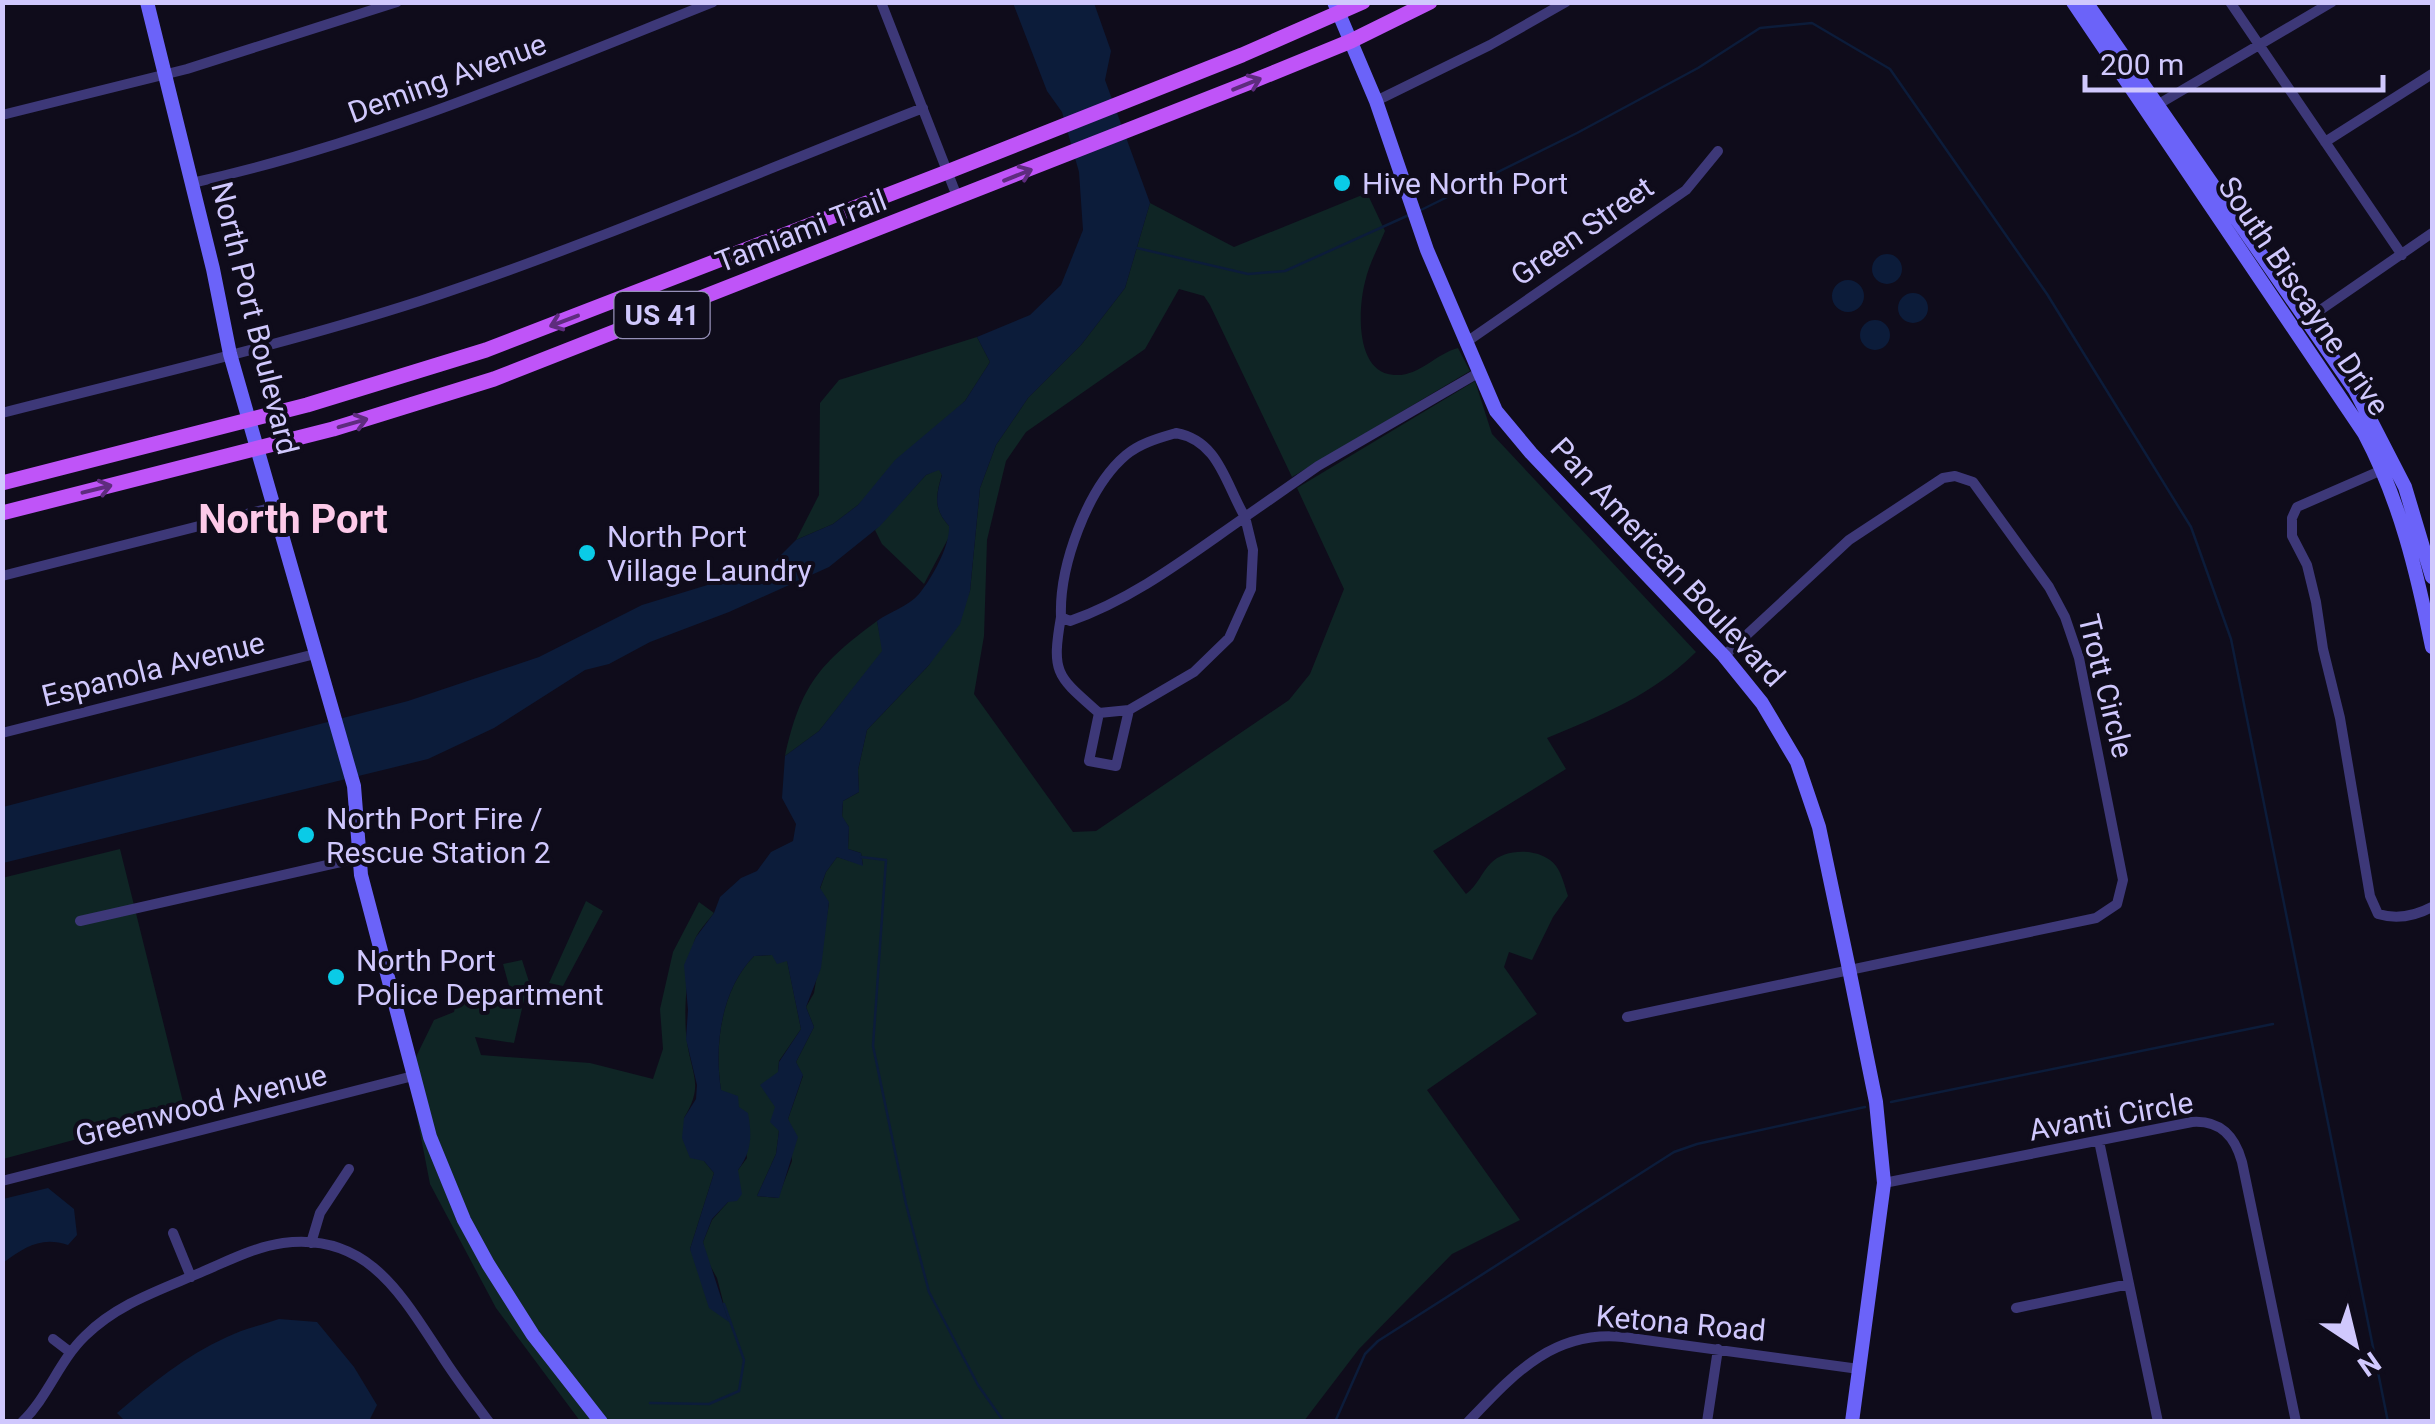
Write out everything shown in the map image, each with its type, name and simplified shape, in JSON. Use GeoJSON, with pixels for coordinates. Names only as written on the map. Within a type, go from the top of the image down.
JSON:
{"type":"FeatureCollection","features":[{"type":"Feature","properties":{"kind":"main road","name":"Tamiami Trail"},"geometry":{"type":"LineString","coordinates":[[2,483],[367,388],[486,350],[947,172],[1146,92],[1336,8],[1362,2]]}},
{"type":"Feature","properties":{"kind":"main road","name":"Tamiami Trail"},"geometry":{"type":"LineString","coordinates":[[2,513],[388,413],[513,372],[1157,120],[1351,41],[1430,2]]}},
{"type":"Feature","properties":{"kind":"street","name":"North Port Boulevard"},"geometry":{"type":"LineString","coordinates":[[146,2],[230,354],[354,786],[368,904],[443,1174],[488,1264],[533,1335],[601,1422]]}},
{"type":"Feature","properties":{"kind":"street"},"geometry":{"type":"LineString","coordinates":[[2,115],[283,41],[397,2]]}},
{"type":"Feature","properties":{"kind":"street","name":"Deming Avenue"},"geometry":{"type":"LineString","coordinates":[[192,183],[289,159],[413,119],[713,2]]}},
{"type":"Feature","properties":{"kind":"street"},"geometry":{"type":"LineString","coordinates":[[881,2],[958,199]]}},
{"type":"Feature","properties":{"kind":"street"},"geometry":{"type":"LineString","coordinates":[[1376,101],[1566,2]]}},
{"type":"Feature","properties":{"kind":"street","name":"South Biscayne Drive"},"geometry":{"type":"LineString","coordinates":[[2073,2],[2152,108],[2300,324],[2354,416],[2423,545],[2432,647]]}},
{"type":"Feature","properties":{"kind":"street","name":"South Biscayne Drive"},"geometry":{"type":"LineString","coordinates":[[2086,2],[2152,108]]}},
{"type":"Feature","properties":{"kind":"street"},"geometry":{"type":"LineString","coordinates":[[2230,2],[2402,255]]}},
{"type":"Feature","properties":{"kind":"street"},"geometry":{"type":"LineString","coordinates":[[2152,108],[2332,2]]}},
{"type":"Feature","properties":{"kind":"street","name":"Pan American Boulevard"},"geometry":{"type":"LineString","coordinates":[[1336,8],[1376,101],[1408,198],[1491,402],[1512,433],[1724,656],[1762,702],[1782,733],[1807,787],[1876,1102],[1884,1184],[1852,1422]]}},
{"type":"Feature","properties":{"kind":"street"},"geometry":{"type":"LineString","coordinates":[[2325,142],[2432,74]]}},
{"type":"Feature","properties":{"kind":"street"},"geometry":{"type":"LineString","coordinates":[[2,412],[356,321],[485,278],[922,108]]}},
{"type":"Feature","properties":{"kind":"street","name":"Green Street"},"geometry":{"type":"LineString","coordinates":[[1465,343],[1686,190],[1718,151]]}},
{"type":"Feature","properties":{"kind":"street"},"geometry":{"type":"LineString","coordinates":[[2300,324],[2432,234]]}},
{"type":"Feature","properties":{"kind":"street","name":"South Biscayne Drive"},"geometry":{"type":"LineString","coordinates":[[2300,324],[2354,390],[2384,440],[2405,487],[2432,577]]}},
{"type":"Feature","properties":{"kind":"street"},"geometry":{"type":"LineString","coordinates":[[1061,618],[1070,621],[1093,613],[1147,583],[1318,466],[1478,373]]}},
{"type":"Feature","properties":{"kind":"street"},"geometry":{"type":"LineString","coordinates":[[1176,433],[1196,437],[1225,475],[1245,517],[1253,550],[1251,588],[1228,638],[1194,672],[1129,710],[1099,713],[1064,681],[1054,656],[1061,618],[1060,592],[1098,486],[1127,454],[1153,440],[1176,433]]}},
{"type":"Feature","properties":{"kind":"street"},"geometry":{"type":"LineString","coordinates":[[2382,470],[2297,507],[2292,518],[2292,536],[2307,565],[2316,602],[2370,896],[2378,914],[2390,918],[2406,917],[2432,907]]}},
{"type":"Feature","properties":{"kind":"street","name":"Trott Circle"},"geometry":{"type":"LineString","coordinates":[[1724,656],[1848,540],[1933,482],[1948,476],[1966,478],[1981,489],[2065,616],[2079,658],[2123,880],[2116,904],[2096,918],[1849,970]]}},
{"type":"Feature","properties":{"kind":"street"},"geometry":{"type":"LineString","coordinates":[[2,576],[274,508]]}},
{"type":"Feature","properties":{"kind":"street","name":"Espanola Avenue"},"geometry":{"type":"LineString","coordinates":[[2,733],[315,654]]}},
{"type":"Feature","properties":{"kind":"street"},"geometry":{"type":"LineString","coordinates":[[1099,713],[1089,761],[1116,766],[1129,710]]}},
{"type":"Feature","properties":{"kind":"street"},"geometry":{"type":"LineString","coordinates":[[80,921],[345,860],[359,850]]}},
{"type":"Feature","properties":{"kind":"street"},"geometry":{"type":"LineString","coordinates":[[1626,1016],[1849,970]]}},
{"type":"Feature","properties":{"kind":"street","name":"Greenwood Avenue"},"geometry":{"type":"LineString","coordinates":[[2,1181],[413,1076]]}},
{"type":"Feature","properties":{"kind":"street","name":"Avanti Circle"},"geometry":{"type":"LineString","coordinates":[[1884,1184],[2201,1122],[2217,1126],[2232,1138],[2242,1162],[2296,1422]]}},
{"type":"Feature","properties":{"kind":"street"},"geometry":{"type":"LineString","coordinates":[[2099,1141],[2158,1422]]}},
{"type":"Feature","properties":{"kind":"street"},"geometry":{"type":"LineString","coordinates":[[310,1243],[320,1213],[350,1169]]}},
{"type":"Feature","properties":{"kind":"street"},"geometry":{"type":"LineString","coordinates":[[172,1233],[191,1277]]}},
{"type":"Feature","properties":{"kind":"street"},"geometry":{"type":"LineString","coordinates":[[27,1420],[70,1352],[95,1326],[120,1309],[191,1277],[254,1250],[288,1242],[310,1243],[360,1259],[394,1284],[488,1422]]}},
{"type":"Feature","properties":{"kind":"street"},"geometry":{"type":"LineString","coordinates":[[2016,1308],[2129,1284]]}},
{"type":"Feature","properties":{"kind":"street","name":"Ketona Road"},"geometry":{"type":"LineString","coordinates":[[1468,1422],[1527,1362],[1573,1340],[1610,1336],[1858,1369]]}},
{"type":"Feature","properties":{"kind":"street"},"geometry":{"type":"LineString","coordinates":[[53,1338],[70,1352]]}},
{"type":"Feature","properties":{"kind":"street"},"geometry":{"type":"LineString","coordinates":[[1707,1422],[1718,1350]]}},
{"type":"Feature","properties":{"kind":"green space"},"geometry":{"type":"Polygon","coordinates":[[[1367,193],[1385,231],[1367,275],[1361,308],[1362,338],[1372,363],[1381,372],[1403,375],[1458,348],[1470,371],[1292,477],[1210,305],[1204,296],[1179,289],[1145,349],[1026,432],[1006,461],[987,540],[984,636],[974,694],[1073,832],[1096,831],[1289,700],[1310,674],[1344,589],[1297,488],[1475,381],[1492,434],[1696,652],[1644,692],[1547,738],[1566,769],[1433,851],[1466,894],[1498,858],[1524,852],[1542,856],[1556,866],[1568,896],[1532,960],[1509,952],[1504,967],[1537,1014],[1427,1090],[1520,1220],[1452,1254],[1359,1349],[1304,1421],[607,1421],[516,1299],[484,1247],[452,1182],[414,1061],[434,1020],[454,1012],[456,1003],[466,1002],[478,991],[511,993],[503,964],[522,960],[531,988],[524,1000],[514,1043],[475,1037],[481,1055],[590,1063],[653,1079],[663,1049],[660,1009],[673,952],[699,902],[714,913],[695,939],[690,962],[686,1031],[695,1088],[684,1118],[704,1161],[714,1173],[690,1249],[728,1321],[703,1242],[712,1220],[728,1202],[738,1170],[747,1158],[739,1107],[721,1090],[720,1037],[727,1001],[754,956],[772,955],[787,960],[801,1029],[779,1061],[776,1154],[757,1196],[778,1198],[792,1161],[788,1119],[803,1076],[796,1062],[814,1027],[806,1007],[814,993],[829,903],[820,889],[837,857],[863,865],[861,853],[848,849],[849,827],[842,817],[843,801],[859,792],[858,770],[867,730],[929,665],[970,591],[980,488],[996,445],[1028,398],[1081,345],[1125,288],[1150,203],[1234,247],[1367,193]]]}},
{"type":"Feature","properties":{"kind":"green space"},"geometry":{"type":"Polygon","coordinates":[[[977,337],[990,362],[965,401],[858,505],[833,524],[796,540],[819,495],[820,403],[839,380],[977,337]]]}},
{"type":"Feature","properties":{"kind":"green space"},"geometry":{"type":"Polygon","coordinates":[[[939,469],[942,474],[937,502],[949,526],[949,537],[924,584],[882,544],[875,530],[926,475],[939,469]]]}},
{"type":"Feature","properties":{"kind":"green space"},"geometry":{"type":"Polygon","coordinates":[[[877,621],[883,651],[819,731],[785,756],[798,711],[815,678],[840,650],[877,621]]]}},
{"type":"Feature","properties":{"kind":"green space"},"geometry":{"type":"Polygon","coordinates":[[[120,849],[185,1110],[3,1159],[2,878],[120,849]]]}},
{"type":"Feature","properties":{"kind":"green space"},"geometry":{"type":"Polygon","coordinates":[[[586,901],[603,911],[563,986],[549,983],[586,901]]]}},
{"type":"Feature","properties":{"kind":"green space"},"geometry":{"type":"Polygon","coordinates":[[[413,1096],[438,1175],[459,1222],[594,1421],[580,1421],[496,1308],[430,1184],[413,1096]]]}},
{"type":"Feature","properties":{"kind":"water"},"geometry":{"type":"Polygon","coordinates":[[[1013,3],[1094,3],[1111,51],[1105,80],[1150,203],[1125,288],[1081,345],[1028,398],[996,445],[980,488],[970,591],[960,624],[929,665],[867,730],[858,770],[859,792],[843,801],[842,816],[849,827],[848,849],[861,853],[863,866],[837,857],[820,888],[829,902],[821,968],[806,1007],[814,1027],[796,1062],[803,1075],[788,1119],[798,1137],[779,1198],[757,1196],[776,1154],[779,1131],[770,1122],[775,1107],[760,1085],[778,1072],[779,1062],[801,1029],[787,961],[777,964],[772,955],[754,956],[727,1001],[720,1037],[721,1090],[738,1096],[739,1107],[748,1113],[750,1143],[738,1170],[742,1194],[712,1219],[703,1242],[729,1322],[709,1308],[690,1249],[714,1173],[704,1161],[690,1158],[682,1138],[684,1118],[696,1099],[697,1085],[686,1039],[684,965],[720,897],[741,878],[757,871],[771,852],[793,841],[796,824],[782,798],[785,756],[819,731],[882,651],[877,621],[915,598],[939,562],[949,526],[938,507],[942,475],[939,470],[926,475],[880,526],[829,567],[650,642],[609,664],[585,670],[494,728],[428,759],[3,863],[3,807],[408,701],[539,657],[642,605],[770,566],[796,540],[833,524],[858,505],[895,460],[965,401],[990,362],[977,337],[1030,315],[1061,285],[1083,230],[1079,172],[1062,112],[1047,91],[1013,3]]]}},
{"type":"Feature","properties":{"kind":"water"},"geometry":{"type":"Polygon","coordinates":[[[1887,254],[1898,258],[1902,269],[1898,280],[1887,284],[1876,280],[1872,269],[1876,258],[1887,254]]]}},
{"type":"Feature","properties":{"kind":"water"},"geometry":{"type":"Polygon","coordinates":[[[1848,280],[1860,284],[1864,296],[1860,308],[1848,312],[1836,308],[1832,296],[1836,284],[1848,280]]]}},
{"type":"Feature","properties":{"kind":"water"},"geometry":{"type":"Polygon","coordinates":[[[1913,293],[1924,297],[1928,308],[1924,319],[1913,323],[1902,319],[1898,308],[1902,297],[1913,293]]]}},
{"type":"Feature","properties":{"kind":"water"},"geometry":{"type":"Polygon","coordinates":[[[1875,320],[1886,324],[1890,335],[1886,346],[1875,350],[1864,346],[1860,335],[1864,324],[1875,320]]]}},
{"type":"Feature","properties":{"kind":"water"},"geometry":{"type":"Polygon","coordinates":[[[48,1188],[74,1209],[77,1235],[68,1245],[34,1245],[3,1263],[3,1199],[48,1188]]]}},
{"type":"Feature","properties":{"kind":"water"},"geometry":{"type":"Polygon","coordinates":[[[279,1319],[317,1322],[354,1367],[377,1405],[369,1421],[126,1422],[117,1413],[197,1353],[233,1334],[279,1319]]]}},
{"type":"Feature","properties":{"kind":"waterway"},"geometry":{"type":"LineString","coordinates":[[1421,210],[1577,133],[1698,68],[1760,28],[1812,23],[1890,69],[2047,294],[2191,527],[2231,639],[2388,1422]]}},
{"type":"Feature","properties":{"kind":"waterway"},"geometry":{"type":"LineString","coordinates":[[1137,248],[1248,274],[1285,271],[1409,215]]}},
{"type":"Feature","properties":{"kind":"waterway"},"geometry":{"type":"LineString","coordinates":[[861,857],[886,860],[873,1046],[906,1204],[929,1292],[978,1385],[1004,1422]]}},
{"type":"Feature","properties":{"kind":"waterway"},"geometry":{"type":"LineString","coordinates":[[1891,1102],[2273,1024]]}},
{"type":"Feature","properties":{"kind":"waterway"},"geometry":{"type":"LineString","coordinates":[[1335,1422],[1365,1354],[1378,1341],[1674,1152],[1865,1107]]}},
{"type":"Feature","properties":{"kind":"waterway"},"geometry":{"type":"LineString","coordinates":[[650,1403],[709,1404],[739,1391],[744,1360],[724,1304]]}},
{"type":"Feature","properties":{"kind":"place","name":"Hive North Port"},"geometry":{"type":"Point","coordinates":[1342,183]}},
{"type":"Feature","properties":{"kind":"place","name":"North Port Village Laundry"},"geometry":{"type":"Point","coordinates":[587,553]}},
{"type":"Feature","properties":{"kind":"place","name":"North Port Fire / Rescue Station 2"},"geometry":{"type":"Point","coordinates":[306,835]}},
{"type":"Feature","properties":{"kind":"place","name":"North Port Police Department"},"geometry":{"type":"Point","coordinates":[336,977]}},
{"type":"Feature","properties":{"kind":"district","name":"North Port"},"geometry":{"type":"Point","coordinates":[293,519]}}]}
